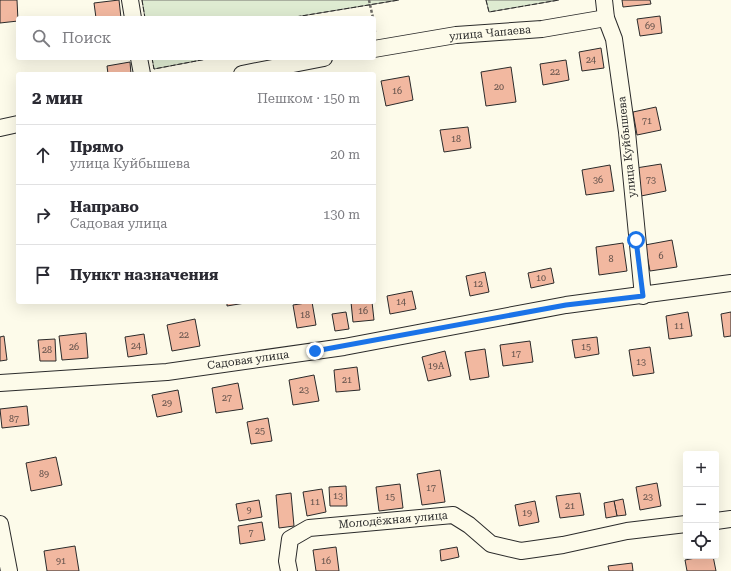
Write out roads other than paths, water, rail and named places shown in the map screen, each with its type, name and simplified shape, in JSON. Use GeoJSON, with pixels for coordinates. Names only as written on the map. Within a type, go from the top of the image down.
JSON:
{"type":"FeatureCollection","features":[{"type":"Feature","properties":{"kind":"street"},"geometry":{"type":"LineString","coordinates":[[130,0],[133,16]]}},
{"type":"Feature","properties":{"kind":"street","name":"улица Куйбышева"},"geometry":{"type":"LineString","coordinates":[[604,0],[606,18],[614,39],[626,124],[643,296]]}},
{"type":"Feature","properties":{"kind":"street","name":"улица Чапаева"},"geometry":{"type":"LineString","coordinates":[[376,49],[456,35],[542,29],[606,18]]}},
{"type":"Feature","properties":{"kind":"street"},"geometry":{"type":"LineString","coordinates":[[139,60],[142,72]]}},
{"type":"Feature","properties":{"kind":"street"},"geometry":{"type":"LineString","coordinates":[[252,72],[314,60]]}},
{"type":"Feature","properties":{"kind":"street"},"geometry":{"type":"LineString","coordinates":[[0,128],[16,124]]}},
{"type":"Feature","properties":{"kind":"street","name":"Садовая улица"},"geometry":{"type":"LineString","coordinates":[[0,383],[167,372],[344,347],[566,305],[643,296],[731,283]]}},
{"type":"Feature","properties":{"kind":"street","name":"Молодёжная улица"},"geometry":{"type":"LineString","coordinates":[[289,571],[287,561],[290,540],[309,528],[453,515],[469,525],[491,544],[521,551],[563,545],[627,530],[683,524]]}},
{"type":"Feature","properties":{"kind":"street"},"geometry":{"type":"LineString","coordinates":[[0,524],[9,571]]}}]}
